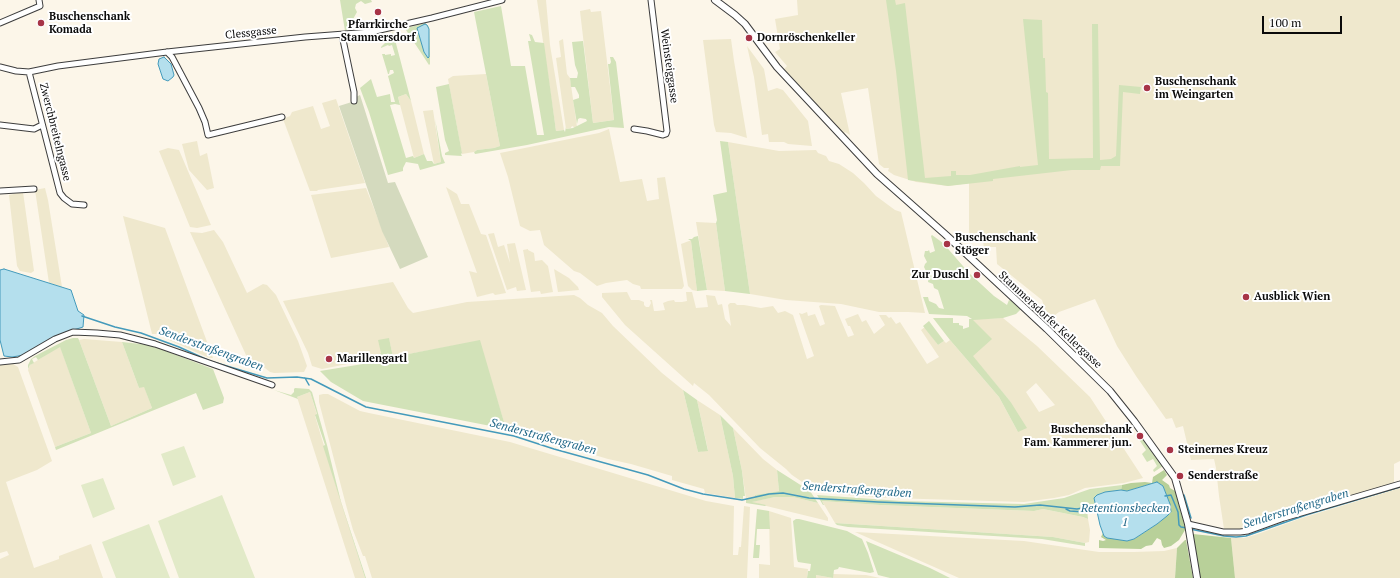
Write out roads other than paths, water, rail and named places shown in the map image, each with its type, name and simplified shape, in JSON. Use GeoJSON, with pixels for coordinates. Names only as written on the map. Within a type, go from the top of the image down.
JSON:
{"type":"FeatureCollection","features":[{"type":"Feature","properties":{"kind":"street"},"geometry":{"type":"LineString","coordinates":[[0,24],[40,6],[39,0]]}},
{"type":"Feature","properties":{"kind":"street","name":"Clessgasse"},"geometry":{"type":"LineString","coordinates":[[0,67],[16,72],[29,72],[58,66],[167,52],[305,37],[378,31],[502,0]]}},
{"type":"Feature","properties":{"kind":"street","name":"Weinsteiggasse"},"geometry":{"type":"LineString","coordinates":[[634,129],[663,135],[666,134],[666,112],[651,0]]}},
{"type":"Feature","properties":{"kind":"street","name":"Stammersdorfer Kellergasse"},"geometry":{"type":"LineString","coordinates":[[715,0],[745,24],[777,67],[877,174],[941,230],[1110,391],[1175,478],[1188,525],[1197,578]]}},
{"type":"Feature","properties":{"kind":"street"},"geometry":{"type":"LineString","coordinates":[[342,35],[354,92],[354,101]]}},
{"type":"Feature","properties":{"kind":"street"},"geometry":{"type":"LineString","coordinates":[[167,52],[172,57],[199,108],[205,122],[208,135],[282,117]]}},
{"type":"Feature","properties":{"kind":"street","name":"Zwerchbreitelngasse"},"geometry":{"type":"LineString","coordinates":[[29,72],[60,193],[72,204],[84,205]]}},
{"type":"Feature","properties":{"kind":"street"},"geometry":{"type":"LineString","coordinates":[[0,125],[34,129],[42,125]]}},
{"type":"Feature","properties":{"kind":"street"},"geometry":{"type":"LineString","coordinates":[[0,191],[34,189]]}},
{"type":"Feature","properties":{"kind":"street"},"geometry":{"type":"LineString","coordinates":[[0,362],[19,360],[55,339],[74,332],[97,333],[120,335],[154,344],[272,385]]}},
{"type":"Feature","properties":{"kind":"street"},"geometry":{"type":"LineString","coordinates":[[1188,525],[1223,532],[1248,531],[1284,518],[1400,484]]}},
{"type":"Feature","properties":{"kind":"water"},"geometry":{"type":"Polygon","coordinates":[[[425,24],[429,29],[428,58],[424,52],[417,28],[425,24]]]}},
{"type":"Feature","properties":{"kind":"water"},"geometry":{"type":"Polygon","coordinates":[[[164,57],[171,64],[174,75],[168,81],[163,79],[158,64],[159,59],[164,57]]]}},
{"type":"Feature","properties":{"kind":"water"},"geometry":{"type":"Polygon","coordinates":[[[4,269],[71,290],[78,311],[84,315],[83,327],[70,331],[24,355],[12,357],[4,356],[0,340],[0,270],[4,269]]]}},
{"type":"Feature","properties":{"kind":"water","name":"Retentionsbecken 1"},"geometry":{"type":"Polygon","coordinates":[[[1157,482],[1163,486],[1170,504],[1171,512],[1157,524],[1134,539],[1127,541],[1107,538],[1104,536],[1094,498],[1105,492],[1121,490],[1127,491],[1157,482]]]}},
{"type":"Feature","properties":{"kind":"waterway","name":"Senderstraßengraben"},"geometry":{"type":"LineString","coordinates":[[82,316],[115,327],[141,333],[179,347],[210,361],[267,378],[297,377],[311,379],[366,407],[514,436],[554,449],[648,475],[684,489],[703,494],[742,500],[769,494],[783,493],[809,498],[878,502],[1015,507],[1040,505],[1077,509],[1087,507]]}},
{"type":"Feature","properties":{"kind":"waterway","name":"Senderstraßengraben"},"geometry":{"type":"LineString","coordinates":[[305,378],[309,385]]}},
{"type":"Feature","properties":{"kind":"waterway","name":"Senderstraßengraben"},"geometry":{"type":"LineString","coordinates":[[1190,529],[1224,536],[1246,536],[1306,515],[1400,487]]}},
{"type":"Feature","properties":{"kind":"waterway","name":"Senderstraßengraben"},"geometry":{"type":"LineString","coordinates":[[1165,496],[1171,495],[1178,512],[1179,525],[1187,528]]}},
{"type":"Feature","properties":{"kind":"waterway"},"geometry":{"type":"LineString","coordinates":[[1184,495],[1191,518]]}},
{"type":"Feature","properties":{"kind":"waterway","name":"Senderstraßengraben"},"geometry":{"type":"LineString","coordinates":[[1066,509],[1070,511],[1085,512],[1097,510]]}},
{"type":"Feature","properties":{"kind":"place","name":"Pfarrkirche Stammersdorf"},"geometry":{"type":"Point","coordinates":[378,12]}},
{"type":"Feature","properties":{"kind":"place","name":"Buschenschank Komada"},"geometry":{"type":"Point","coordinates":[41,23]}},
{"type":"Feature","properties":{"kind":"place","name":"Dornröschenkeller"},"geometry":{"type":"Point","coordinates":[749,38]}},
{"type":"Feature","properties":{"kind":"place","name":"Buschenschank im Weingarten"},"geometry":{"type":"Point","coordinates":[1147,88]}},
{"type":"Feature","properties":{"kind":"place","name":"Buschenschank Stöger"},"geometry":{"type":"Point","coordinates":[947,244]}},
{"type":"Feature","properties":{"kind":"place","name":"Zur Duschl"},"geometry":{"type":"Point","coordinates":[977,275]}},
{"type":"Feature","properties":{"kind":"place","name":"Ausblick Wien"},"geometry":{"type":"Point","coordinates":[1246,297]}},
{"type":"Feature","properties":{"kind":"place","name":"Marillengartl"},"geometry":{"type":"Point","coordinates":[329,359]}},
{"type":"Feature","properties":{"kind":"place","name":"Buschenschank Fam. Kammerer jun."},"geometry":{"type":"Point","coordinates":[1140,436]}},
{"type":"Feature","properties":{"kind":"place","name":"Steinernes Kreuz"},"geometry":{"type":"Point","coordinates":[1170,450]}},
{"type":"Feature","properties":{"kind":"place","name":"Senderstraße"},"geometry":{"type":"Point","coordinates":[1180,476]}}]}
